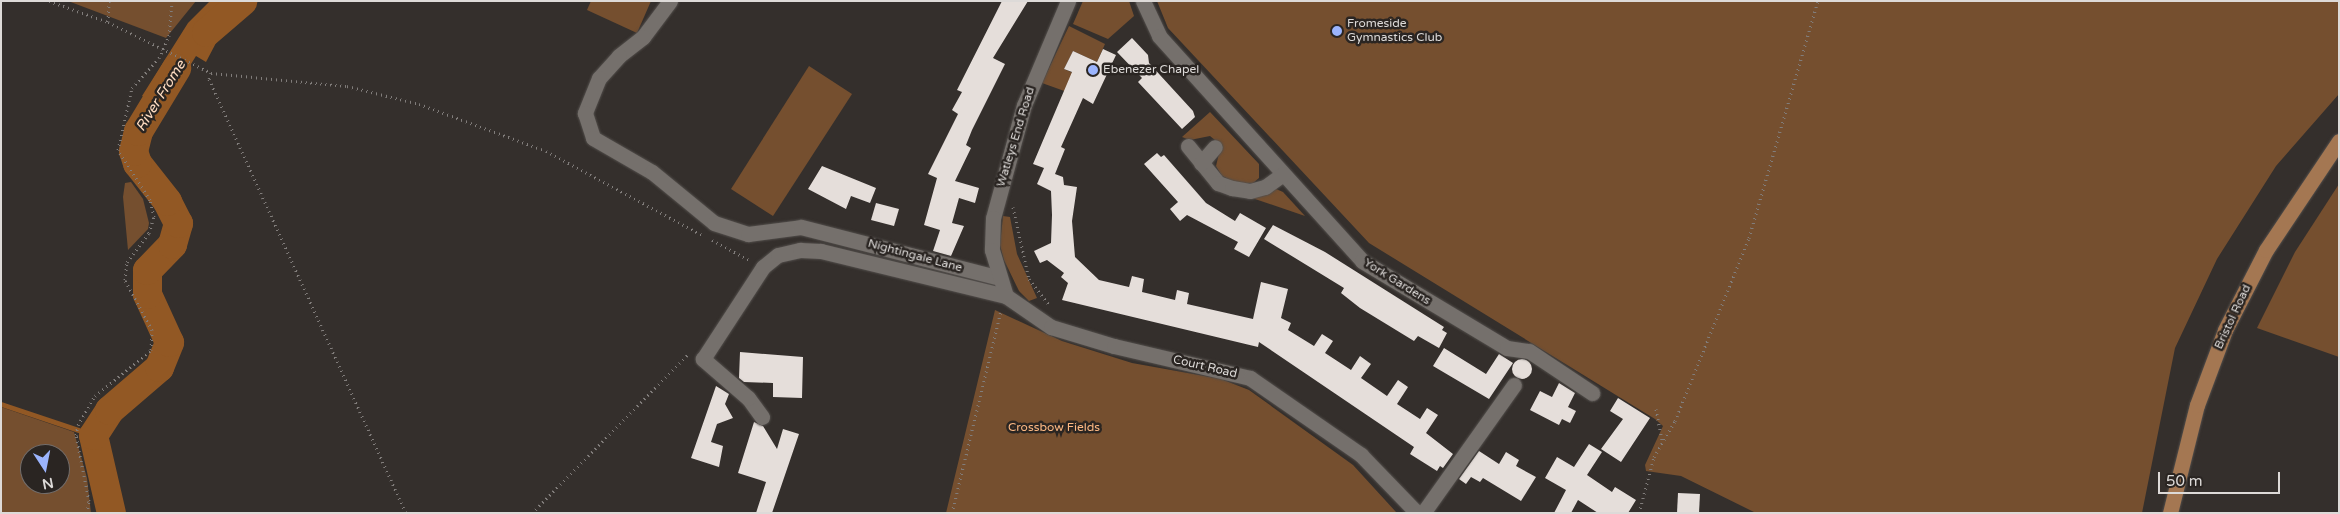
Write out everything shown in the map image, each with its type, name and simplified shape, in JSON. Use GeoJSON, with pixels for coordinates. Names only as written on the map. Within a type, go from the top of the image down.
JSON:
{"type":"FeatureCollection","features":[{"type":"Feature","properties":{"kind":"main road","name":"Bristol Road"},"geometry":{"type":"LineString","coordinates":[[2170,513],[2198,405],[2225,330],[2266,250],[2339,141]]}},
{"type":"Feature","properties":{"kind":"street","name":"Nightingale Lane"},"geometry":{"type":"LineString","coordinates":[[670,1],[666,11],[643,37],[619,56],[599,78],[585,113],[593,138],[652,172],[714,223],[748,234],[801,226],[999,278]]}},
{"type":"Feature","properties":{"kind":"street","name":"Watleys End Road"},"geometry":{"type":"LineString","coordinates":[[999,278],[992,250],[993,218],[1024,105],[1068,1]]}},
{"type":"Feature","properties":{"kind":"street","name":"York Gardens"},"geometry":{"type":"LineString","coordinates":[[1143,1],[1159,36],[1362,260],[1507,348],[1529,351],[1592,393]]}},
{"type":"Feature","properties":{"kind":"street"},"geometry":{"type":"LineString","coordinates":[[1188,146],[1218,183],[1250,190],[1265,187],[1283,174]]}},
{"type":"Feature","properties":{"kind":"street"},"geometry":{"type":"LineString","coordinates":[[1201,163],[1215,147]]}},
{"type":"Feature","properties":{"kind":"street"},"geometry":{"type":"LineString","coordinates":[[762,417],[748,398],[702,358],[757,264],[778,255],[800,250],[821,251],[1006,296]]}},
{"type":"Feature","properties":{"kind":"street"},"geometry":{"type":"LineString","coordinates":[[999,278],[1006,296]]}},
{"type":"Feature","properties":{"kind":"street","name":"Court Road"},"geometry":{"type":"LineString","coordinates":[[1006,296],[1051,327],[1114,346],[1250,378],[1362,455],[1417,513]]}},
{"type":"Feature","properties":{"kind":"street"},"geometry":{"type":"LineString","coordinates":[[1423,513],[1514,385]]}},
{"type":"Feature","properties":{"kind":"path"},"geometry":{"type":"LineString","coordinates":[[49,1],[108,22],[168,50],[200,69],[211,73],[347,86],[419,104],[546,151],[757,264]]}},
{"type":"Feature","properties":{"kind":"path"},"geometry":{"type":"LineString","coordinates":[[108,22],[109,1]]}},
{"type":"Feature","properties":{"kind":"path"},"geometry":{"type":"LineString","coordinates":[[87,513],[89,501],[76,435],[78,425],[94,396],[151,350],[152,330],[125,280],[127,262],[149,233],[154,217],[150,200],[118,150],[132,88],[159,58],[169,36],[172,1]]}},
{"type":"Feature","properties":{"kind":"path"},"geometry":{"type":"LineString","coordinates":[[1638,513],[1662,442],[1675,421],[1749,238],[1818,1]]}},
{"type":"Feature","properties":{"kind":"path"},"geometry":{"type":"LineString","coordinates":[[211,73],[210,79],[406,513]]}},
{"type":"Feature","properties":{"kind":"path"},"geometry":{"type":"LineString","coordinates":[[1012,200],[1029,279],[1054,311]]}},
{"type":"Feature","properties":{"kind":"path"},"geometry":{"type":"LineString","coordinates":[[741,256],[744,262]]}},
{"type":"Feature","properties":{"kind":"path"},"geometry":{"type":"LineString","coordinates":[[952,513],[1006,296]]}},
{"type":"Feature","properties":{"kind":"path"},"geometry":{"type":"LineString","coordinates":[[532,513],[693,347]]}},
{"type":"Feature","properties":{"kind":"path"},"geometry":{"type":"LineString","coordinates":[[1656,409],[1662,442]]}},
{"type":"Feature","properties":{"kind":"green space"},"geometry":{"type":"Polygon","coordinates":[[[68,1],[196,1],[166,38],[68,1]]]}},
{"type":"Feature","properties":{"kind":"green space"},"geometry":{"type":"Polygon","coordinates":[[[591,1],[651,1],[637,33],[587,10],[591,1]]]}},
{"type":"Feature","properties":{"kind":"green space"},"geometry":{"type":"Polygon","coordinates":[[[1083,1],[1129,1],[1134,16],[1108,39],[1073,24],[1083,1]]]}},
{"type":"Feature","properties":{"kind":"green space"},"geometry":{"type":"Polygon","coordinates":[[[1157,1],[2339,1],[2339,94],[2276,166],[2217,259],[2175,348],[2142,513],[1756,513],[1681,476],[1646,471],[1645,465],[1663,426],[1655,419],[1369,243],[1168,28],[1157,1]]]}},
{"type":"Feature","properties":{"kind":"green space"},"geometry":{"type":"Polygon","coordinates":[[[1069,26],[1105,44],[1097,62],[1073,51],[1064,69],[1089,80],[1081,97],[1042,83],[1069,26]]]}},
{"type":"Feature","properties":{"kind":"green space"},"geometry":{"type":"Polygon","coordinates":[[[809,66],[852,94],[773,216],[731,189],[809,66]]]}},
{"type":"Feature","properties":{"kind":"green space"},"geometry":{"type":"Polygon","coordinates":[[[1210,112],[1259,164],[1259,178],[1253,183],[1237,183],[1222,176],[1216,166],[1221,145],[1210,136],[1190,140],[1182,137],[1210,112]]]}},
{"type":"Feature","properties":{"kind":"green space"},"geometry":{"type":"Polygon","coordinates":[[[131,182],[143,199],[149,223],[148,229],[128,250],[123,197],[125,183],[131,182]]]}},
{"type":"Feature","properties":{"kind":"green space"},"geometry":{"type":"Polygon","coordinates":[[[2339,184],[2339,357],[2257,328],[2295,252],[2339,184]]]}},
{"type":"Feature","properties":{"kind":"green space"},"geometry":{"type":"Polygon","coordinates":[[[1276,189],[1283,192],[1305,216],[1252,198],[1276,189]]]}},
{"type":"Feature","properties":{"kind":"green space"},"geometry":{"type":"Polygon","coordinates":[[[1003,216],[1010,217],[1017,254],[1037,298],[1029,301],[1019,291],[1004,260],[1000,245],[1003,216]]]}},
{"type":"Feature","properties":{"kind":"green space","name":"Crossbow Fields"},"geometry":{"type":"Polygon","coordinates":[[[995,310],[1062,341],[1132,363],[1221,379],[1249,390],[1353,465],[1396,512],[946,513],[995,310]]]}},
{"type":"Feature","properties":{"kind":"green space"},"geometry":{"type":"Polygon","coordinates":[[[1,407],[74,432],[87,478],[91,513],[1,513],[1,407]]]}},
{"type":"Feature","properties":{"kind":"water"},"geometry":{"type":"Polygon","coordinates":[[[210,1],[228,1],[242,13],[217,41],[206,62],[196,56],[165,106],[142,96],[188,23],[210,1]]]}},
{"type":"Feature","properties":{"kind":"building"},"geometry":{"type":"Polygon","coordinates":[[[1002,1],[1028,1],[993,58],[1005,64],[972,130],[966,145],[971,148],[955,181],[979,188],[975,203],[959,198],[952,223],[964,226],[951,256],[933,251],[940,230],[924,225],[937,178],[928,174],[958,114],[952,110],[962,92],[957,90],[1002,1]]]}},
{"type":"Feature","properties":{"kind":"building"},"geometry":{"type":"Polygon","coordinates":[[[1132,38],[1148,55],[1149,63],[1193,111],[1195,117],[1182,129],[1138,82],[1142,78],[1117,52],[1132,38]]]}},
{"type":"Feature","properties":{"kind":"building"},"geometry":{"type":"Polygon","coordinates":[[[1103,49],[1116,55],[1093,104],[1083,98],[1061,147],[1065,149],[1055,174],[1063,177],[1064,185],[1077,187],[1072,221],[1075,257],[1099,280],[1129,287],[1132,276],[1144,279],[1142,292],[1175,300],[1177,290],[1189,293],[1187,304],[1253,319],[1261,282],[1288,289],[1281,318],[1291,323],[1288,330],[1314,346],[1322,334],[1333,341],[1325,353],[1351,370],[1360,356],[1371,364],[1361,378],[1387,396],[1398,380],[1408,387],[1397,404],[1420,419],[1427,408],[1438,415],[1426,433],[1453,454],[1443,468],[1440,466],[1437,471],[1410,454],[1414,447],[1259,342],[1258,347],[1062,300],[1068,283],[1061,277],[1064,273],[1047,260],[1040,263],[1034,251],[1051,243],[1052,215],[1051,191],[1037,184],[1044,168],[1033,164],[1072,72],[1064,69],[1073,51],[1097,62],[1103,49]]]}},
{"type":"Feature","properties":{"kind":"building"},"geometry":{"type":"Polygon","coordinates":[[[1157,153],[1161,157],[1164,155],[1206,203],[1235,221],[1240,213],[1266,228],[1249,257],[1234,249],[1238,242],[1187,215],[1180,221],[1170,209],[1178,202],[1144,164],[1157,153]]]}},
{"type":"Feature","properties":{"kind":"building"},"geometry":{"type":"Polygon","coordinates":[[[822,166],[876,188],[870,203],[851,196],[846,209],[808,189],[822,166]]]}},
{"type":"Feature","properties":{"kind":"building"},"geometry":{"type":"Polygon","coordinates":[[[876,203],[899,209],[894,226],[871,220],[876,203]]]}},
{"type":"Feature","properties":{"kind":"building"},"geometry":{"type":"Polygon","coordinates":[[[1273,225],[1325,252],[1444,327],[1442,330],[1447,333],[1439,348],[1418,336],[1414,341],[1360,308],[1341,293],[1344,288],[1264,239],[1273,225]]]}},
{"type":"Feature","properties":{"kind":"building"},"geometry":{"type":"Polygon","coordinates":[[[1444,348],[1486,374],[1499,354],[1513,363],[1489,399],[1433,366],[1444,348]]]}},
{"type":"Feature","properties":{"kind":"building"},"geometry":{"type":"Polygon","coordinates":[[[740,352],[803,357],[802,398],[773,397],[773,383],[744,382],[739,378],[740,352]]]}},
{"type":"Feature","properties":{"kind":"building"},"geometry":{"type":"Polygon","coordinates":[[[1522,359],[1529,362],[1532,369],[1529,376],[1522,379],[1515,376],[1512,369],[1515,362],[1522,359]]]}},
{"type":"Feature","properties":{"kind":"building"},"geometry":{"type":"Polygon","coordinates":[[[1559,383],[1575,393],[1568,407],[1576,411],[1570,423],[1562,419],[1559,425],[1530,410],[1540,391],[1552,397],[1559,383]]]}},
{"type":"Feature","properties":{"kind":"building"},"geometry":{"type":"Polygon","coordinates":[[[716,386],[729,394],[725,404],[733,418],[717,424],[711,442],[723,446],[719,467],[691,458],[716,386]]]}},
{"type":"Feature","properties":{"kind":"building"},"geometry":{"type":"Polygon","coordinates":[[[1618,398],[1650,418],[1621,462],[1601,449],[1623,419],[1610,411],[1618,398]]]}},
{"type":"Feature","properties":{"kind":"building"},"geometry":{"type":"Polygon","coordinates":[[[754,422],[763,426],[777,449],[783,429],[799,434],[772,513],[756,513],[766,482],[738,473],[754,422]]]}},
{"type":"Feature","properties":{"kind":"building"},"geometry":{"type":"Polygon","coordinates":[[[1589,444],[1602,452],[1587,475],[1612,492],[1615,487],[1636,500],[1628,513],[1598,513],[1578,500],[1571,513],[1554,513],[1566,490],[1545,478],[1557,457],[1574,467],[1589,444]]]}},
{"type":"Feature","properties":{"kind":"building"},"geometry":{"type":"Polygon","coordinates":[[[1479,451],[1499,464],[1506,452],[1519,460],[1516,466],[1536,477],[1521,501],[1483,478],[1480,482],[1471,477],[1466,484],[1459,479],[1479,451]]]}},
{"type":"Feature","properties":{"kind":"building"},"geometry":{"type":"Polygon","coordinates":[[[1678,493],[1700,494],[1699,513],[1677,513],[1678,493]]]}},
{"type":"Feature","properties":{"kind":"waterway","name":"River Frome"},"geometry":{"type":"LineString","coordinates":[[206,32],[242,1]]}},
{"type":"Feature","properties":{"kind":"waterway","name":"River Frome"},"geometry":{"type":"LineString","coordinates":[[111,513],[93,435],[109,410],[159,367],[169,342],[147,294],[147,270],[172,244],[178,223],[167,201],[137,163],[133,151],[138,131],[176,68]]}},
{"type":"Feature","properties":{"kind":"waterway"},"geometry":{"type":"LineString","coordinates":[[1,404],[93,435]]}},
{"type":"Feature","properties":{"kind":"place","name":"Fromeside Gymnastics Club"},"geometry":{"type":"Point","coordinates":[1337,31]}},
{"type":"Feature","properties":{"kind":"place","name":"Ebenezer Chapel"},"geometry":{"type":"Point","coordinates":[1093,70]}}]}
